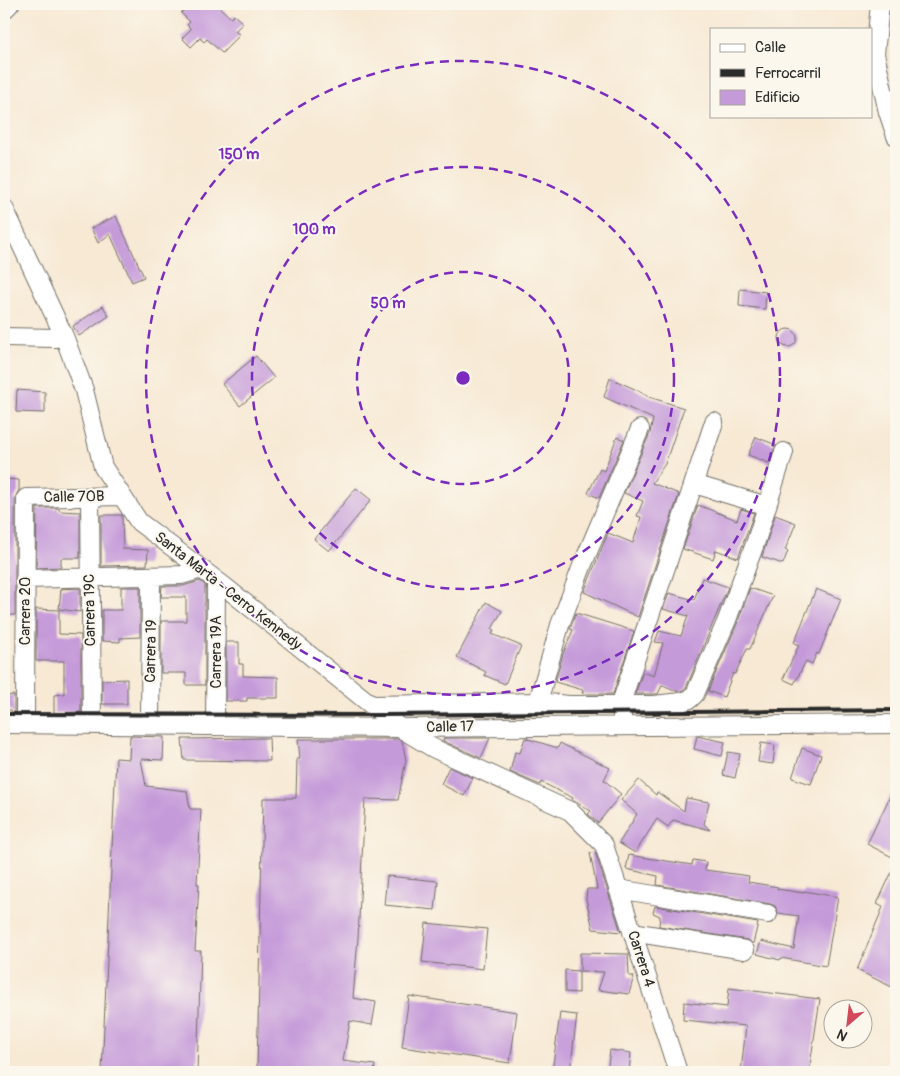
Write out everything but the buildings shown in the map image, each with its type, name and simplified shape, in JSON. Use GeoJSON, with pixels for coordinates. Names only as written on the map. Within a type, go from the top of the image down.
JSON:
{"type":"FeatureCollection","features":[{"type":"Feature","properties":{"kind":"street"},"geometry":{"type":"LineString","coordinates":[[4,10],[10,4]]}},
{"type":"Feature","properties":{"kind":"street"},"geometry":{"type":"LineString","coordinates":[[880,4],[875,54],[888,112],[896,136]]}},
{"type":"Feature","properties":{"kind":"street","name":"Santa Marta - Cerro Kennedy"},"geometry":{"type":"LineString","coordinates":[[4,208],[64,336],[84,390],[103,467],[139,522],[209,575],[400,728],[433,748],[570,811],[604,845]]}},
{"type":"Feature","properties":{"kind":"street"},"geometry":{"type":"LineString","coordinates":[[4,337],[55,338],[64,336]]}},
{"type":"Feature","properties":{"kind":"street"},"geometry":{"type":"LineString","coordinates":[[623,725],[622,700],[714,422]]}},
{"type":"Feature","properties":{"kind":"street"},"geometry":{"type":"LineString","coordinates":[[538,702],[560,624],[640,429]]}},
{"type":"Feature","properties":{"kind":"street"},"geometry":{"type":"LineString","coordinates":[[372,705],[538,702],[569,705],[654,705],[690,699],[695,694],[730,611],[756,541],[784,452]]}},
{"type":"Feature","properties":{"kind":"street"},"geometry":{"type":"LineString","coordinates":[[694,484],[767,506]]}},
{"type":"Feature","properties":{"kind":"street","name":"Carrera 19C"},"geometry":{"type":"LineString","coordinates":[[90,496],[92,724]]}},
{"type":"Feature","properties":{"kind":"street","name":"Calle 70B"},"geometry":{"type":"LineString","coordinates":[[26,498],[122,496]]}},
{"type":"Feature","properties":{"kind":"street","name":"Carrera 20"},"geometry":{"type":"LineString","coordinates":[[25,724],[26,498]]}},
{"type":"Feature","properties":{"kind":"street"},"geometry":{"type":"LineString","coordinates":[[26,579],[209,575]]}},
{"type":"Feature","properties":{"kind":"street","name":"Carrera 19A"},"geometry":{"type":"LineString","coordinates":[[209,575],[215,725]]}},
{"type":"Feature","properties":{"kind":"street","name":"Carrera 19"},"geometry":{"type":"LineString","coordinates":[[150,724],[152,577]]}},
{"type":"Feature","properties":{"kind":"street","name":"Calle 17"},"geometry":{"type":"LineString","coordinates":[[4,724],[400,728],[896,724]]}},
{"type":"Feature","properties":{"kind":"street","name":"Carrera 4"},"geometry":{"type":"LineString","coordinates":[[604,845],[678,1072]]}},
{"type":"Feature","properties":{"kind":"street"},"geometry":{"type":"LineString","coordinates":[[618,889],[768,914]]}},
{"type":"Feature","properties":{"kind":"street"},"geometry":{"type":"LineString","coordinates":[[632,932],[745,950]]}},
{"type":"Feature","properties":{"kind":"railway"},"geometry":{"type":"LineString","coordinates":[[4,714],[383,715],[896,710]]}}]}
